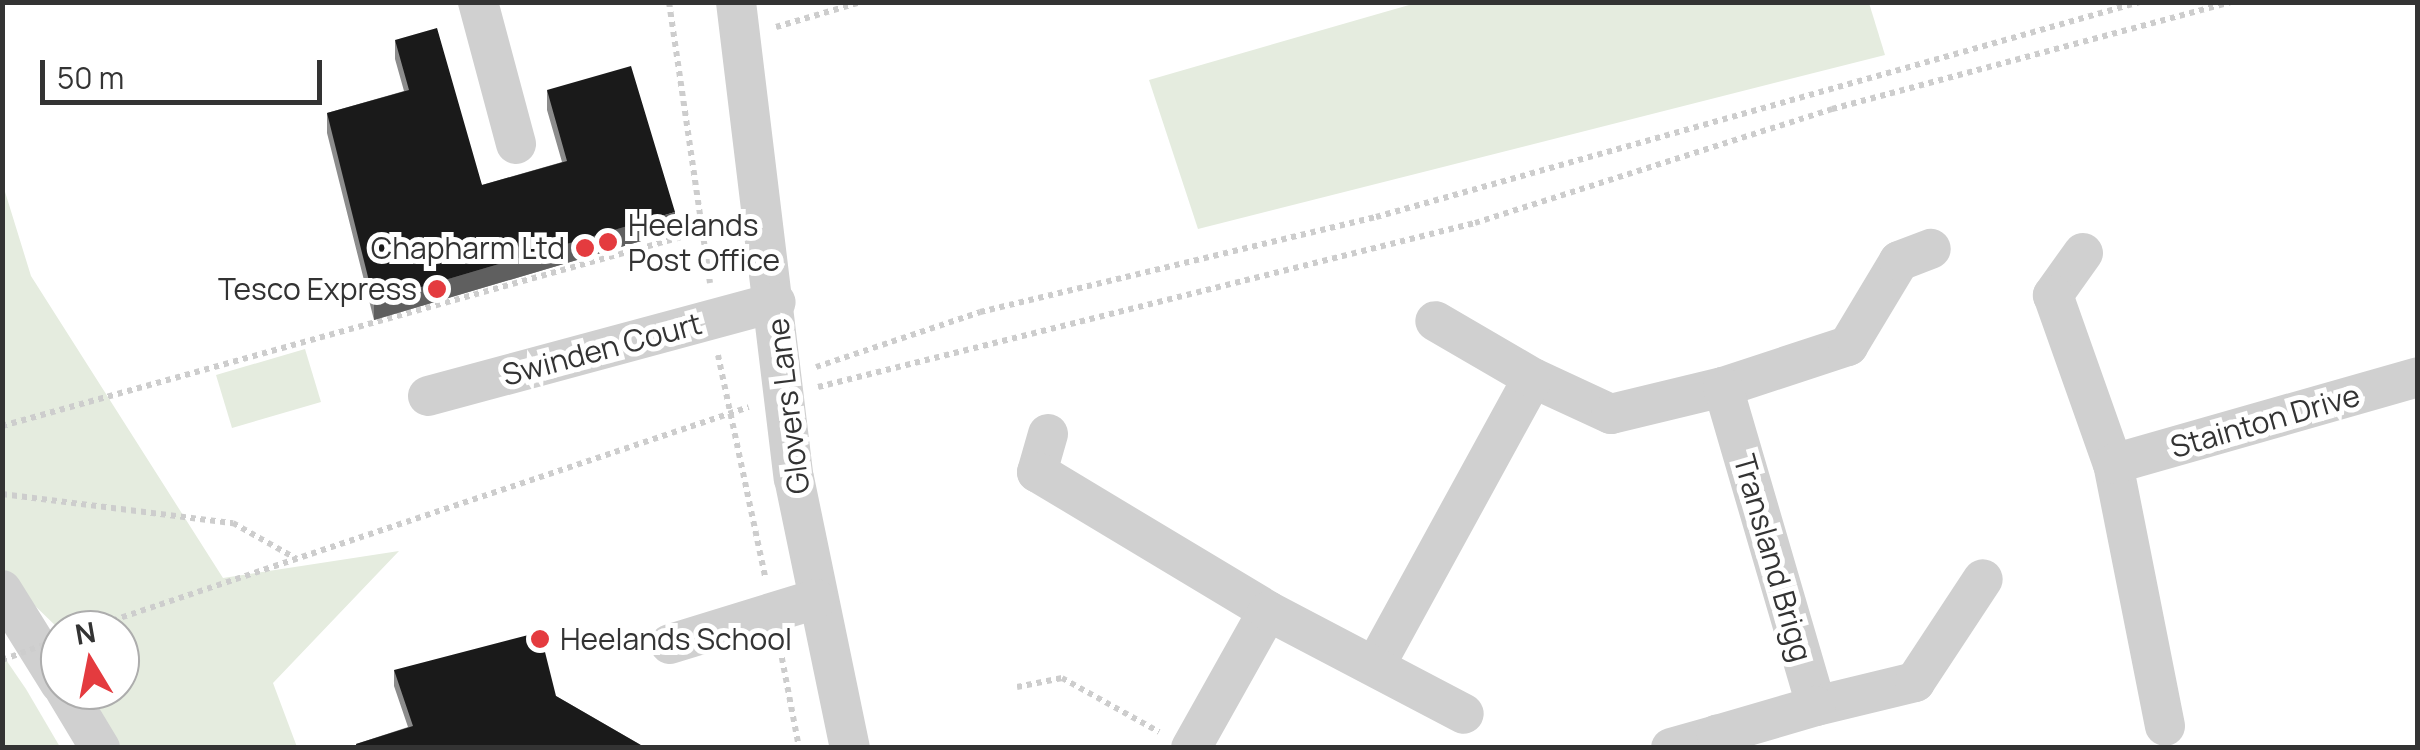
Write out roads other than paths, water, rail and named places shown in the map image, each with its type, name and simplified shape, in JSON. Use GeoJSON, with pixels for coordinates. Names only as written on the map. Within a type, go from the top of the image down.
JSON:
{"type":"FeatureCollection","features":[{"type":"Feature","properties":{"kind":"street"},"geometry":{"type":"LineString","coordinates":[[478,2],[516,144]]}},
{"type":"Feature","properties":{"kind":"street","name":"Glovers Lane"},"geometry":{"type":"LineString","coordinates":[[738,20],[776,302],[782,387],[816,598],[850,748]]}},
{"type":"Feature","properties":{"kind":"street"},"geometry":{"type":"LineString","coordinates":[[1435,321],[1533,378],[1611,414],[1723,387],[1848,346],[1900,261],[1931,249]]}},
{"type":"Feature","properties":{"kind":"street"},"geometry":{"type":"LineString","coordinates":[[2083,253],[2053,295],[2113,464],[2165,726]]}},
{"type":"Feature","properties":{"kind":"street","name":"Swinden Court"},"geometry":{"type":"LineString","coordinates":[[428,396],[776,302]]}},
{"type":"Feature","properties":{"kind":"street","name":"Stainton Drive"},"geometry":{"type":"LineString","coordinates":[[2113,464],[2418,377]]}},
{"type":"Feature","properties":{"kind":"street"},"geometry":{"type":"LineString","coordinates":[[1375,666],[1533,378]]}},
{"type":"Feature","properties":{"kind":"street","name":"Transland Brigg"},"geometry":{"type":"LineString","coordinates":[[1723,387],[1816,706]]}},
{"type":"Feature","properties":{"kind":"street"},"geometry":{"type":"LineString","coordinates":[[1048,434],[1037,472],[1268,611],[1464,714]]}},
{"type":"Feature","properties":{"kind":"street"},"geometry":{"type":"LineString","coordinates":[[1671,748],[1719,741],[1816,706],[1915,682],[1984,579]]}},
{"type":"Feature","properties":{"kind":"street"},"geometry":{"type":"LineString","coordinates":[[2,590],[40,650]]}},
{"type":"Feature","properties":{"kind":"street"},"geometry":{"type":"LineString","coordinates":[[670,644],[816,598]]}},
{"type":"Feature","properties":{"kind":"street"},"geometry":{"type":"LineString","coordinates":[[1180,743],[1268,611]]}},
{"type":"Feature","properties":{"kind":"street"},"geometry":{"type":"LineString","coordinates":[[77,710],[100,748]]}},
{"type":"Feature","properties":{"kind":"place","name":"Heelands Post Office"},"geometry":{"type":"Point","coordinates":[608,242]}},
{"type":"Feature","properties":{"kind":"place","name":"Chapharm Ltd"},"geometry":{"type":"Point","coordinates":[585,248]}},
{"type":"Feature","properties":{"kind":"place","name":"Tesco Express"},"geometry":{"type":"Point","coordinates":[437,289]}},
{"type":"Feature","properties":{"kind":"place","name":"Heelands School"},"geometry":{"type":"Point","coordinates":[540,639]}}]}
